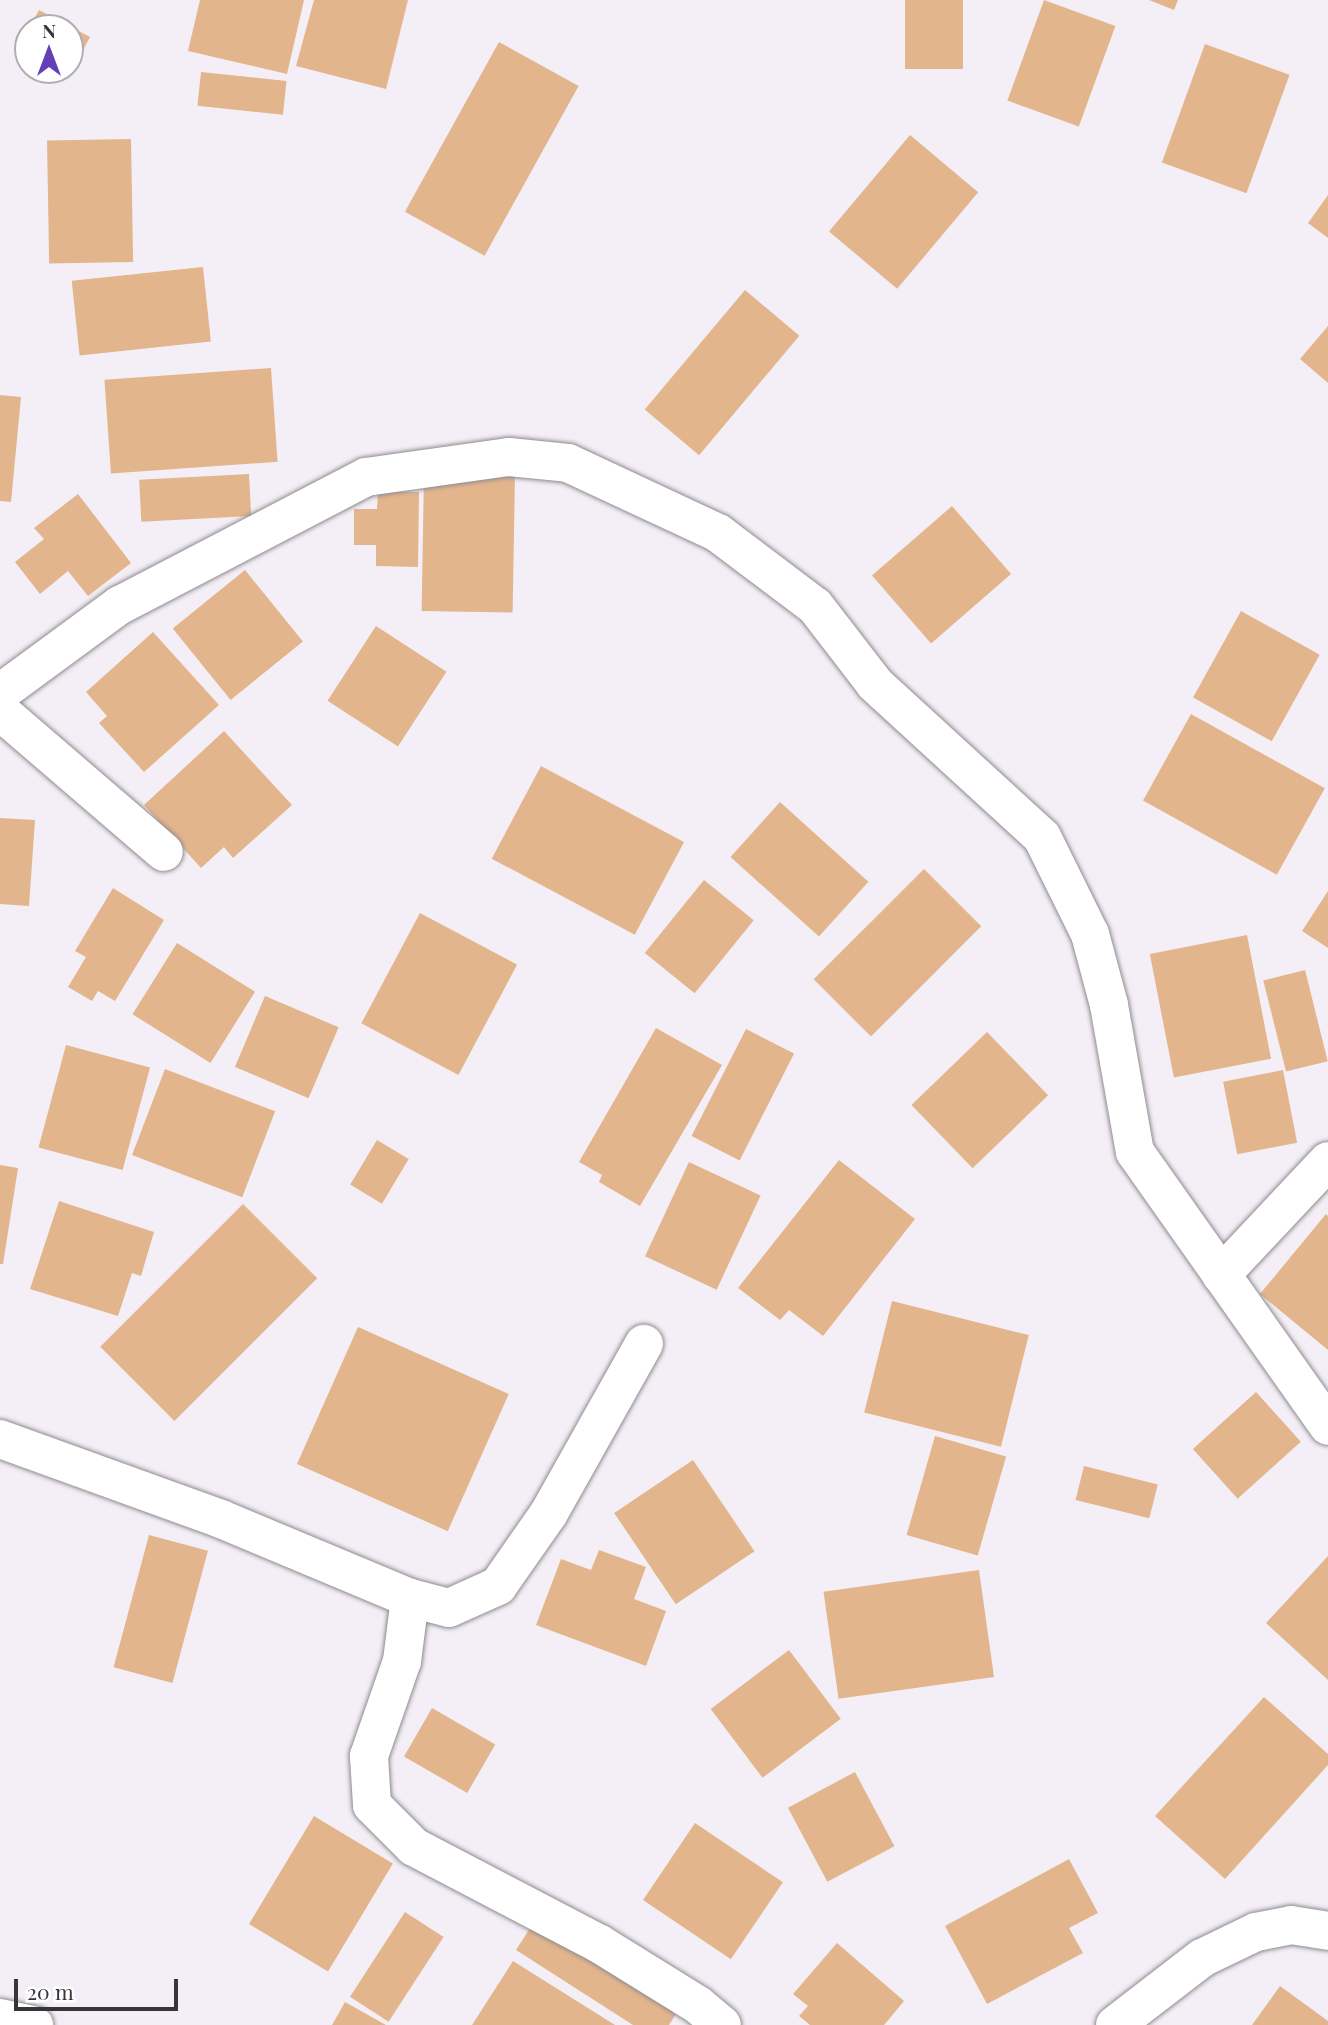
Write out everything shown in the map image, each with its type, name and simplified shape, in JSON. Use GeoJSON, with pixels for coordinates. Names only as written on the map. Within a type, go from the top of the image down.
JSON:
{"type":"FeatureCollection","features":[{"type":"Feature","properties":{"kind":"street"},"geometry":{"type":"LineString","coordinates":[[0,693],[120,605],[366,477],[509,457],[568,463],[718,533],[815,606],[874,684],[1042,838],[1090,934],[1109,1005],[1135,1152],[1328,1426]]}},
{"type":"Feature","properties":{"kind":"street"},"geometry":{"type":"LineString","coordinates":[[0,711],[164,852]]}},
{"type":"Feature","properties":{"kind":"street"},"geometry":{"type":"LineString","coordinates":[[1221,1275],[1328,1161]]}},
{"type":"Feature","properties":{"kind":"street"},"geometry":{"type":"LineString","coordinates":[[0,1439],[221,1519],[410,1598],[449,1608],[498,1586],[549,1513],[644,1344]]}},
{"type":"Feature","properties":{"kind":"street"},"geometry":{"type":"LineString","coordinates":[[410,1598],[402,1661],[369,1756],[372,1805],[414,1847],[598,1943],[698,2005],[722,2025]]}},
{"type":"Feature","properties":{"kind":"street"},"geometry":{"type":"LineString","coordinates":[[1115,2025],[1202,1958],[1256,1932],[1291,1925],[1328,1931]]}},
{"type":"Feature","properties":{"kind":"street"},"geometry":{"type":"LineString","coordinates":[[0,2018],[34,2025]]}},
{"type":"Feature","properties":{"kind":"building"},"geometry":{"type":"Polygon","coordinates":[[[200,0],[304,0],[287,74],[188,51],[200,0]]]}},
{"type":"Feature","properties":{"kind":"building"},"geometry":{"type":"Polygon","coordinates":[[[314,0],[408,0],[386,89],[296,66],[314,0]]]}},
{"type":"Feature","properties":{"kind":"building"},"geometry":{"type":"Polygon","coordinates":[[[905,0],[963,0],[963,69],[905,69],[905,0]]]}},
{"type":"Feature","properties":{"kind":"building"},"geometry":{"type":"Polygon","coordinates":[[[1044,0],[1115,26],[1079,127],[1007,101],[1044,0]]]}},
{"type":"Feature","properties":{"kind":"building"},"geometry":{"type":"Polygon","coordinates":[[[1149,0],[1178,0],[1174,10],[1149,0]]]}},
{"type":"Feature","properties":{"kind":"building"},"geometry":{"type":"Polygon","coordinates":[[[84,34],[90,37],[84,48],[84,34]]]}},
{"type":"Feature","properties":{"kind":"building"},"geometry":{"type":"Polygon","coordinates":[[[499,42],[579,86],[485,256],[405,212],[499,42]]]}},
{"type":"Feature","properties":{"kind":"building"},"geometry":{"type":"Polygon","coordinates":[[[1205,44],[1290,75],[1246,193],[1162,162],[1205,44]]]}},
{"type":"Feature","properties":{"kind":"building"},"geometry":{"type":"Polygon","coordinates":[[[201,72],[287,81],[283,115],[197,106],[201,72]]]}},
{"type":"Feature","properties":{"kind":"building"},"geometry":{"type":"Polygon","coordinates":[[[910,135],[978,192],[897,289],[829,232],[910,135]]]}},
{"type":"Feature","properties":{"kind":"building"},"geometry":{"type":"Polygon","coordinates":[[[131,139],[133,262],[49,263],[47,140],[131,139]]]}},
{"type":"Feature","properties":{"kind":"building"},"geometry":{"type":"Polygon","coordinates":[[[1328,195],[1328,238],[1308,223],[1328,195]]]}},
{"type":"Feature","properties":{"kind":"building"},"geometry":{"type":"Polygon","coordinates":[[[203,267],[211,342],[80,355],[72,281],[203,267]]]}},
{"type":"Feature","properties":{"kind":"building"},"geometry":{"type":"Polygon","coordinates":[[[745,290],[799,336],[699,455],[645,410],[745,290]]]}},
{"type":"Feature","properties":{"kind":"building"},"geometry":{"type":"Polygon","coordinates":[[[1328,326],[1328,383],[1300,359],[1328,326]]]}},
{"type":"Feature","properties":{"kind":"building"},"geometry":{"type":"Polygon","coordinates":[[[271,368],[278,462],[111,473],[104,380],[271,368]]]}},
{"type":"Feature","properties":{"kind":"building"},"geometry":{"type":"Polygon","coordinates":[[[0,395],[21,397],[11,502],[0,501],[0,395]]]}},
{"type":"Feature","properties":{"kind":"building"},"geometry":{"type":"Polygon","coordinates":[[[249,474],[251,516],[141,522],[139,480],[249,474]]]}},
{"type":"Feature","properties":{"kind":"building"},"geometry":{"type":"Polygon","coordinates":[[[424,474],[515,476],[513,613],[422,611],[424,474]]]}},
{"type":"Feature","properties":{"kind":"building"},"geometry":{"type":"Polygon","coordinates":[[[378,491],[419,492],[418,567],[376,566],[376,545],[354,545],[354,509],[377,509],[378,491]]]}},
{"type":"Feature","properties":{"kind":"building"},"geometry":{"type":"Polygon","coordinates":[[[78,494],[131,563],[88,596],[68,571],[40,594],[15,562],[44,539],[34,528],[78,494]]]}},
{"type":"Feature","properties":{"kind":"building"},"geometry":{"type":"Polygon","coordinates":[[[952,506],[1011,574],[931,643],[872,576],[952,506]]]}},
{"type":"Feature","properties":{"kind":"building"},"geometry":{"type":"Polygon","coordinates":[[[245,570],[303,641],[231,700],[173,629],[245,570]]]}},
{"type":"Feature","properties":{"kind":"building"},"geometry":{"type":"Polygon","coordinates":[[[1241,611],[1320,655],[1272,741],[1193,698],[1241,611]]]}},
{"type":"Feature","properties":{"kind":"building"},"geometry":{"type":"Polygon","coordinates":[[[376,626],[446,672],[398,746],[328,701],[376,626]]]}},
{"type":"Feature","properties":{"kind":"building"},"geometry":{"type":"Polygon","coordinates":[[[153,632],[219,705],[144,772],[99,723],[107,716],[86,692],[153,632]]]}},
{"type":"Feature","properties":{"kind":"building"},"geometry":{"type":"Polygon","coordinates":[[[1191,714],[1325,788],[1277,875],[1143,801],[1191,714]]]}},
{"type":"Feature","properties":{"kind":"building"},"geometry":{"type":"Polygon","coordinates":[[[224,731],[292,805],[233,858],[224,847],[201,868],[144,805],[224,731]]]}},
{"type":"Feature","properties":{"kind":"building"},"geometry":{"type":"Polygon","coordinates":[[[541,766],[684,842],[635,935],[492,859],[541,766]]]}},
{"type":"Feature","properties":{"kind":"building"},"geometry":{"type":"Polygon","coordinates":[[[780,802],[868,882],[819,937],[730,857],[780,802]]]}},
{"type":"Feature","properties":{"kind":"building"},"geometry":{"type":"Polygon","coordinates":[[[0,818],[35,820],[29,906],[0,904],[0,818]]]}},
{"type":"Feature","properties":{"kind":"building"},"geometry":{"type":"Polygon","coordinates":[[[924,869],[981,926],[871,1037],[814,979],[924,869]]]}},
{"type":"Feature","properties":{"kind":"building"},"geometry":{"type":"Polygon","coordinates":[[[704,880],[754,920],[695,993],[645,953],[704,880]]]}},
{"type":"Feature","properties":{"kind":"building"},"geometry":{"type":"Polygon","coordinates":[[[113,888],[164,920],[115,1001],[98,991],[92,1001],[68,987],[86,957],[75,951],[113,888]]]}},
{"type":"Feature","properties":{"kind":"building"},"geometry":{"type":"Polygon","coordinates":[[[1328,891],[1328,948],[1302,931],[1328,891]]]}},
{"type":"Feature","properties":{"kind":"building"},"geometry":{"type":"Polygon","coordinates":[[[420,913],[517,965],[458,1075],[361,1023],[420,913]]]}},
{"type":"Feature","properties":{"kind":"building"},"geometry":{"type":"Polygon","coordinates":[[[1247,935],[1271,1059],[1174,1078],[1150,954],[1247,935]]]}},
{"type":"Feature","properties":{"kind":"building"},"geometry":{"type":"Polygon","coordinates":[[[177,943],[255,992],[211,1063],[132,1014],[177,943]]]}},
{"type":"Feature","properties":{"kind":"building"},"geometry":{"type":"Polygon","coordinates":[[[1305,970],[1328,1061],[1286,1072],[1263,980],[1305,970]]]}},
{"type":"Feature","properties":{"kind":"building"},"geometry":{"type":"Polygon","coordinates":[[[265,996],[339,1027],[309,1098],[235,1067],[265,996]]]}},
{"type":"Feature","properties":{"kind":"building"},"geometry":{"type":"Polygon","coordinates":[[[656,1028],[722,1065],[640,1206],[599,1182],[602,1175],[579,1162],[656,1028]]]}},
{"type":"Feature","properties":{"kind":"building"},"geometry":{"type":"Polygon","coordinates":[[[746,1029],[794,1054],[740,1160],[692,1136],[746,1029]]]}},
{"type":"Feature","properties":{"kind":"building"},"geometry":{"type":"Polygon","coordinates":[[[987,1032],[1048,1095],[973,1168],[911,1105],[987,1032]]]}},
{"type":"Feature","properties":{"kind":"building"},"geometry":{"type":"Polygon","coordinates":[[[66,1045],[150,1068],[123,1170],[39,1147],[66,1045]]]}},
{"type":"Feature","properties":{"kind":"building"},"geometry":{"type":"Polygon","coordinates":[[[165,1069],[275,1111],[242,1197],[132,1155],[165,1069]]]}},
{"type":"Feature","properties":{"kind":"building"},"geometry":{"type":"Polygon","coordinates":[[[1283,1070],[1297,1143],[1237,1154],[1223,1082],[1283,1070]]]}},
{"type":"Feature","properties":{"kind":"building"},"geometry":{"type":"Polygon","coordinates":[[[377,1140],[409,1159],[382,1204],[350,1185],[377,1140]]]}},
{"type":"Feature","properties":{"kind":"building"},"geometry":{"type":"Polygon","coordinates":[[[839,1160],[915,1219],[823,1336],[789,1310],[780,1320],[738,1288],[839,1160]]]}},
{"type":"Feature","properties":{"kind":"building"},"geometry":{"type":"Polygon","coordinates":[[[689,1162],[761,1195],[717,1290],[645,1256],[689,1162]]]}},
{"type":"Feature","properties":{"kind":"building"},"geometry":{"type":"Polygon","coordinates":[[[0,1165],[18,1168],[3,1264],[0,1264],[0,1165]]]}},
{"type":"Feature","properties":{"kind":"building"},"geometry":{"type":"Polygon","coordinates":[[[59,1201],[154,1232],[141,1276],[132,1273],[118,1316],[30,1289],[59,1201]]]}},
{"type":"Feature","properties":{"kind":"building"},"geometry":{"type":"Polygon","coordinates":[[[243,1204],[317,1278],[174,1421],[100,1347],[243,1204]]]}},
{"type":"Feature","properties":{"kind":"building"},"geometry":{"type":"Polygon","coordinates":[[[1326,1214],[1328,1216],[1328,1350],[1260,1294],[1326,1214]]]}},
{"type":"Feature","properties":{"kind":"building"},"geometry":{"type":"Polygon","coordinates":[[[892,1301],[1029,1335],[1001,1447],[864,1413],[892,1301]]]}},
{"type":"Feature","properties":{"kind":"building"},"geometry":{"type":"Polygon","coordinates":[[[358,1327],[509,1394],[448,1531],[297,1464],[358,1327]]]}},
{"type":"Feature","properties":{"kind":"building"},"geometry":{"type":"Polygon","coordinates":[[[1256,1392],[1301,1442],[1238,1499],[1193,1449],[1256,1392]]]}},
{"type":"Feature","properties":{"kind":"building"},"geometry":{"type":"Polygon","coordinates":[[[935,1436],[1006,1456],[978,1555],[907,1535],[935,1436]]]}},
{"type":"Feature","properties":{"kind":"building"},"geometry":{"type":"Polygon","coordinates":[[[693,1460],[755,1551],[676,1604],[614,1513],[693,1460]]]}},
{"type":"Feature","properties":{"kind":"building"},"geometry":{"type":"Polygon","coordinates":[[[1084,1466],[1158,1484],[1149,1518],[1076,1500],[1084,1466]]]}},
{"type":"Feature","properties":{"kind":"building"},"geometry":{"type":"Polygon","coordinates":[[[149,1535],[208,1551],[172,1683],[114,1667],[149,1535]]]}},
{"type":"Feature","properties":{"kind":"building"},"geometry":{"type":"Polygon","coordinates":[[[599,1550],[646,1567],[634,1599],[666,1611],[646,1666],[536,1625],[561,1559],[591,1570],[599,1550]]]}},
{"type":"Feature","properties":{"kind":"building"},"geometry":{"type":"Polygon","coordinates":[[[1328,1556],[1328,1680],[1266,1623],[1328,1556]]]}},
{"type":"Feature","properties":{"kind":"building"},"geometry":{"type":"Polygon","coordinates":[[[979,1570],[994,1677],[839,1699],[824,1592],[979,1570]]]}},
{"type":"Feature","properties":{"kind":"building"},"geometry":{"type":"Polygon","coordinates":[[[789,1650],[841,1719],[762,1778],[711,1709],[789,1650]]]}},
{"type":"Feature","properties":{"kind":"building"},"geometry":{"type":"Polygon","coordinates":[[[1264,1697],[1328,1754],[1328,1765],[1225,1879],[1155,1816],[1264,1697]]]}},
{"type":"Feature","properties":{"kind":"building"},"geometry":{"type":"Polygon","coordinates":[[[432,1708],[495,1744],[467,1793],[404,1756],[432,1708]]]}},
{"type":"Feature","properties":{"kind":"building"},"geometry":{"type":"Polygon","coordinates":[[[855,1772],[894,1846],[827,1882],[788,1808],[855,1772]]]}},
{"type":"Feature","properties":{"kind":"building"},"geometry":{"type":"Polygon","coordinates":[[[314,1816],[393,1863],[328,1971],[249,1924],[314,1816]]]}},
{"type":"Feature","properties":{"kind":"building"},"geometry":{"type":"Polygon","coordinates":[[[695,1823],[783,1882],[731,1959],[643,1900],[695,1823]]]}},
{"type":"Feature","properties":{"kind":"building"},"geometry":{"type":"Polygon","coordinates":[[[1069,1859],[1098,1913],[1069,1928],[1083,1953],[987,2004],[945,1926],[1069,1859]]]}},
{"type":"Feature","properties":{"kind":"building"},"geometry":{"type":"Polygon","coordinates":[[[405,1912],[444,1937],[389,2022],[350,1997],[405,1912]]]}},
{"type":"Feature","properties":{"kind":"building"},"geometry":{"type":"Polygon","coordinates":[[[534,1922],[676,2014],[669,2025],[633,2025],[516,1950],[534,1922]]]}},
{"type":"Feature","properties":{"kind":"building"},"geometry":{"type":"Polygon","coordinates":[[[837,1943],[904,2001],[884,2025],[810,2025],[799,2016],[808,2006],[793,1994],[837,1943]]]}},
{"type":"Feature","properties":{"kind":"building"},"geometry":{"type":"Polygon","coordinates":[[[513,1961],[615,2025],[472,2025],[513,1961]]]}},
{"type":"Feature","properties":{"kind":"building"},"geometry":{"type":"Polygon","coordinates":[[[1280,1986],[1328,2021],[1328,2025],[1252,2025],[1280,1986]]]}},
{"type":"Feature","properties":{"kind":"building"},"geometry":{"type":"Polygon","coordinates":[[[345,2002],[386,2025],[332,2025],[345,2002]]]}}]}
